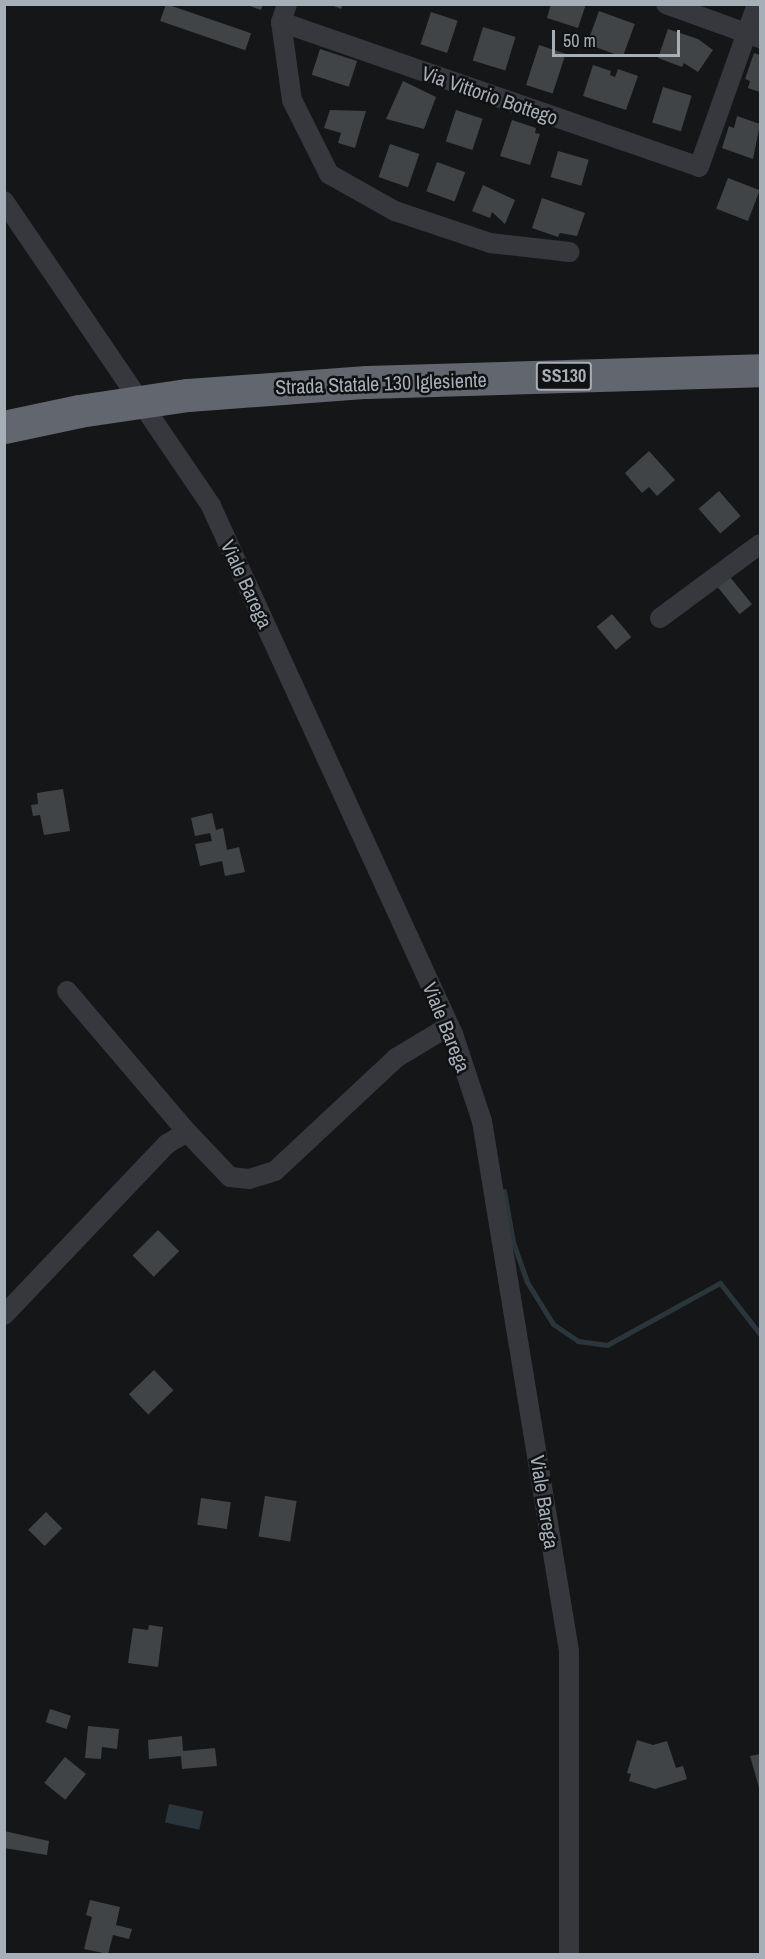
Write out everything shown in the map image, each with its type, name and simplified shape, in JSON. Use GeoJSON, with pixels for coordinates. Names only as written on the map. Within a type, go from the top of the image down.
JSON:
{"type":"FeatureCollection","features":[{"type":"Feature","properties":{"kind":"highway","name":"Strada Statale 130 Iglesiente"},"geometry":{"type":"LineString","coordinates":[[4,427],[78,411],[188,395],[367,382],[760,370]]}},
{"type":"Feature","properties":{"kind":"street"},"geometry":{"type":"LineString","coordinates":[[666,4],[754,36],[757,4]]}},
{"type":"Feature","properties":{"kind":"street"},"geometry":{"type":"LineString","coordinates":[[284,13],[292,100],[329,174],[395,211],[490,243],[569,252]]}},
{"type":"Feature","properties":{"kind":"street","name":"Via Vittorio Bottego"},"geometry":{"type":"LineString","coordinates":[[284,13],[699,167],[754,36]]}},
{"type":"Feature","properties":{"kind":"street","name":"Viale Barega"},"geometry":{"type":"LineString","coordinates":[[4,201],[211,506],[449,1026],[482,1120],[569,1651],[569,1954]]}},
{"type":"Feature","properties":{"kind":"street"},"geometry":{"type":"LineString","coordinates":[[660,618],[760,544]]}},
{"type":"Feature","properties":{"kind":"street"},"geometry":{"type":"LineString","coordinates":[[67,991],[187,1132],[230,1177],[249,1179],[275,1171],[396,1058],[449,1026]]}},
{"type":"Feature","properties":{"kind":"street"},"geometry":{"type":"LineString","coordinates":[[4,1315],[167,1144],[187,1132]]}},
{"type":"Feature","properties":{"kind":"shaded area"},"geometry":{"type":"Polygon","coordinates":[[[169,1804],[203,1811],[199,1830],[165,1823],[169,1804]]]}},
{"type":"Feature","properties":{"kind":"building"},"geometry":{"type":"Polygon","coordinates":[[[166,4],[251,33],[245,50],[160,21],[166,4]]]}},
{"type":"Feature","properties":{"kind":"building"},"geometry":{"type":"Polygon","coordinates":[[[245,4],[263,4],[261,10],[245,4]]]}},
{"type":"Feature","properties":{"kind":"building"},"geometry":{"type":"Polygon","coordinates":[[[329,4],[343,4],[341,9],[329,4]]]}},
{"type":"Feature","properties":{"kind":"building"},"geometry":{"type":"Polygon","coordinates":[[[551,4],[586,4],[578,28],[547,18],[551,4]]]}},
{"type":"Feature","properties":{"kind":"building"},"geometry":{"type":"Polygon","coordinates":[[[599,11],[635,24],[623,57],[587,44],[599,11]]]}},
{"type":"Feature","properties":{"kind":"building"},"geometry":{"type":"Polygon","coordinates":[[[431,12],[458,21],[447,53],[420,44],[431,12]]]}},
{"type":"Feature","properties":{"kind":"building"},"geometry":{"type":"Polygon","coordinates":[[[483,27],[516,37],[505,70],[473,60],[483,27]]]}},
{"type":"Feature","properties":{"kind":"building"},"geometry":{"type":"Polygon","coordinates":[[[668,29],[698,39],[713,50],[698,72],[684,63],[682,67],[658,58],[668,29]]]}},
{"type":"Feature","properties":{"kind":"building"},"geometry":{"type":"Polygon","coordinates":[[[539,45],[566,54],[553,94],[526,85],[539,45]]]}},
{"type":"Feature","properties":{"kind":"building"},"geometry":{"type":"Polygon","coordinates":[[[320,49],[357,61],[349,87],[312,75],[320,49]]]}},
{"type":"Feature","properties":{"kind":"building"},"geometry":{"type":"Polygon","coordinates":[[[754,53],[760,55],[760,92],[748,88],[750,81],[745,79],[754,53]]]}},
{"type":"Feature","properties":{"kind":"building"},"geometry":{"type":"Polygon","coordinates":[[[593,65],[611,71],[610,75],[615,77],[618,69],[638,76],[626,110],[583,96],[593,65]]]}},
{"type":"Feature","properties":{"kind":"building"},"geometry":{"type":"Polygon","coordinates":[[[403,81],[436,97],[424,129],[386,119],[403,81]]]}},
{"type":"Feature","properties":{"kind":"building"},"geometry":{"type":"Polygon","coordinates":[[[663,87],[692,96],[681,131],[652,122],[663,87]]]}},
{"type":"Feature","properties":{"kind":"building"},"geometry":{"type":"Polygon","coordinates":[[[330,110],[366,111],[355,148],[338,143],[341,133],[324,128],[330,110]]]}},
{"type":"Feature","properties":{"kind":"building"},"geometry":{"type":"Polygon","coordinates":[[[456,110],[483,119],[472,150],[446,141],[456,110]]]}},
{"type":"Feature","properties":{"kind":"building"},"geometry":{"type":"Polygon","coordinates":[[[737,116],[760,124],[753,159],[722,148],[729,126],[734,128],[737,116]]]}},
{"type":"Feature","properties":{"kind":"building"},"geometry":{"type":"Polygon","coordinates":[[[512,120],[536,128],[535,133],[540,134],[530,165],[500,156],[512,120]]]}},
{"type":"Feature","properties":{"kind":"building"},"geometry":{"type":"Polygon","coordinates":[[[390,144],[419,154],[408,187],[379,177],[390,144]]]}},
{"type":"Feature","properties":{"kind":"building"},"geometry":{"type":"Polygon","coordinates":[[[558,151],[589,160],[581,186],[551,177],[558,151]]]}},
{"type":"Feature","properties":{"kind":"building"},"geometry":{"type":"Polygon","coordinates":[[[437,162],[465,172],[455,201],[426,191],[437,162]]]}},
{"type":"Feature","properties":{"kind":"building"},"geometry":{"type":"Polygon","coordinates":[[[728,178],[760,190],[748,221],[716,209],[728,178]]]}},
{"type":"Feature","properties":{"kind":"building"},"geometry":{"type":"Polygon","coordinates":[[[483,185],[515,200],[505,224],[492,212],[490,218],[472,211],[483,185]]]}},
{"type":"Feature","properties":{"kind":"building"},"geometry":{"type":"Polygon","coordinates":[[[542,198],[585,213],[577,236],[560,233],[558,237],[532,228],[542,198]]]}},
{"type":"Feature","properties":{"kind":"building"},"geometry":{"type":"Polygon","coordinates":[[[649,451],[675,480],[657,496],[649,487],[642,493],[625,473],[649,451]]]}},
{"type":"Feature","properties":{"kind":"building"},"geometry":{"type":"Polygon","coordinates":[[[719,491],[741,516],[720,534],[699,509],[719,491]]]}},
{"type":"Feature","properties":{"kind":"building"},"geometry":{"type":"Polygon","coordinates":[[[730,577],[752,604],[740,614],[718,587],[730,577]]]}},
{"type":"Feature","properties":{"kind":"building"},"geometry":{"type":"Polygon","coordinates":[[[612,614],[631,637],[616,650],[597,627],[612,614]]]}},
{"type":"Feature","properties":{"kind":"building"},"geometry":{"type":"Polygon","coordinates":[[[63,789],[70,831],[44,835],[40,815],[33,816],[31,805],[38,804],[37,793],[63,789]]]}},
{"type":"Feature","properties":{"kind":"building"},"geometry":{"type":"Polygon","coordinates":[[[212,813],[216,830],[223,828],[227,850],[239,847],[245,872],[225,876],[222,861],[200,866],[195,844],[212,841],[210,833],[195,836],[191,818],[212,813]]]}},
{"type":"Feature","properties":{"kind":"building"},"geometry":{"type":"Polygon","coordinates":[[[158,1230],[179,1251],[154,1277],[133,1255],[158,1230]]]}},
{"type":"Feature","properties":{"kind":"building"},"geometry":{"type":"Polygon","coordinates":[[[154,1370],[173,1390],[148,1414],[129,1394],[154,1370]]]}},
{"type":"Feature","properties":{"kind":"building"},"geometry":{"type":"Polygon","coordinates":[[[265,1496],[297,1501],[290,1542],[259,1536],[265,1496]]]}},
{"type":"Feature","properties":{"kind":"building"},"geometry":{"type":"Polygon","coordinates":[[[201,1498],[231,1502],[227,1529],[197,1525],[201,1498]]]}},
{"type":"Feature","properties":{"kind":"building"},"geometry":{"type":"Polygon","coordinates":[[[46,1512],[62,1528],[45,1546],[28,1530],[46,1512]]]}},
{"type":"Feature","properties":{"kind":"building"},"geometry":{"type":"Polygon","coordinates":[[[149,1625],[163,1627],[158,1667],[128,1663],[133,1628],[148,1630],[149,1625]]]}},
{"type":"Feature","properties":{"kind":"building"},"geometry":{"type":"Polygon","coordinates":[[[50,1709],[71,1716],[67,1729],[46,1722],[50,1709]]]}},
{"type":"Feature","properties":{"kind":"building"},"geometry":{"type":"Polygon","coordinates":[[[88,1726],[119,1729],[117,1749],[102,1747],[101,1759],[85,1758],[88,1726]]]}},
{"type":"Feature","properties":{"kind":"building"},"geometry":{"type":"Polygon","coordinates":[[[182,1736],[183,1751],[215,1748],[217,1766],[182,1769],[181,1756],[149,1759],[148,1740],[182,1736]]]}},
{"type":"Feature","properties":{"kind":"building"},"geometry":{"type":"Polygon","coordinates":[[[637,1740],[653,1745],[667,1741],[676,1768],[683,1766],[687,1779],[655,1789],[629,1781],[631,1774],[627,1773],[637,1740]]]}},
{"type":"Feature","properties":{"kind":"building"},"geometry":{"type":"Polygon","coordinates":[[[760,1754],[760,1791],[750,1756],[760,1754]]]}},
{"type":"Feature","properties":{"kind":"building"},"geometry":{"type":"Polygon","coordinates":[[[65,1757],[86,1774],[65,1800],[44,1783],[65,1757]]]}},
{"type":"Feature","properties":{"kind":"building"},"geometry":{"type":"Polygon","coordinates":[[[4,1831],[49,1841],[47,1855],[4,1848],[4,1831]]]}},
{"type":"Feature","properties":{"kind":"building"},"geometry":{"type":"Polygon","coordinates":[[[90,1900],[120,1907],[116,1925],[132,1929],[129,1939],[113,1935],[108,1954],[84,1949],[92,1917],[86,1915],[90,1900]]]}},
{"type":"Feature","properties":{"kind":"waterway"},"geometry":{"type":"LineString","coordinates":[[504,1191],[513,1242],[527,1282],[553,1324],[578,1341],[607,1345],[720,1283],[760,1334]]}}]}
